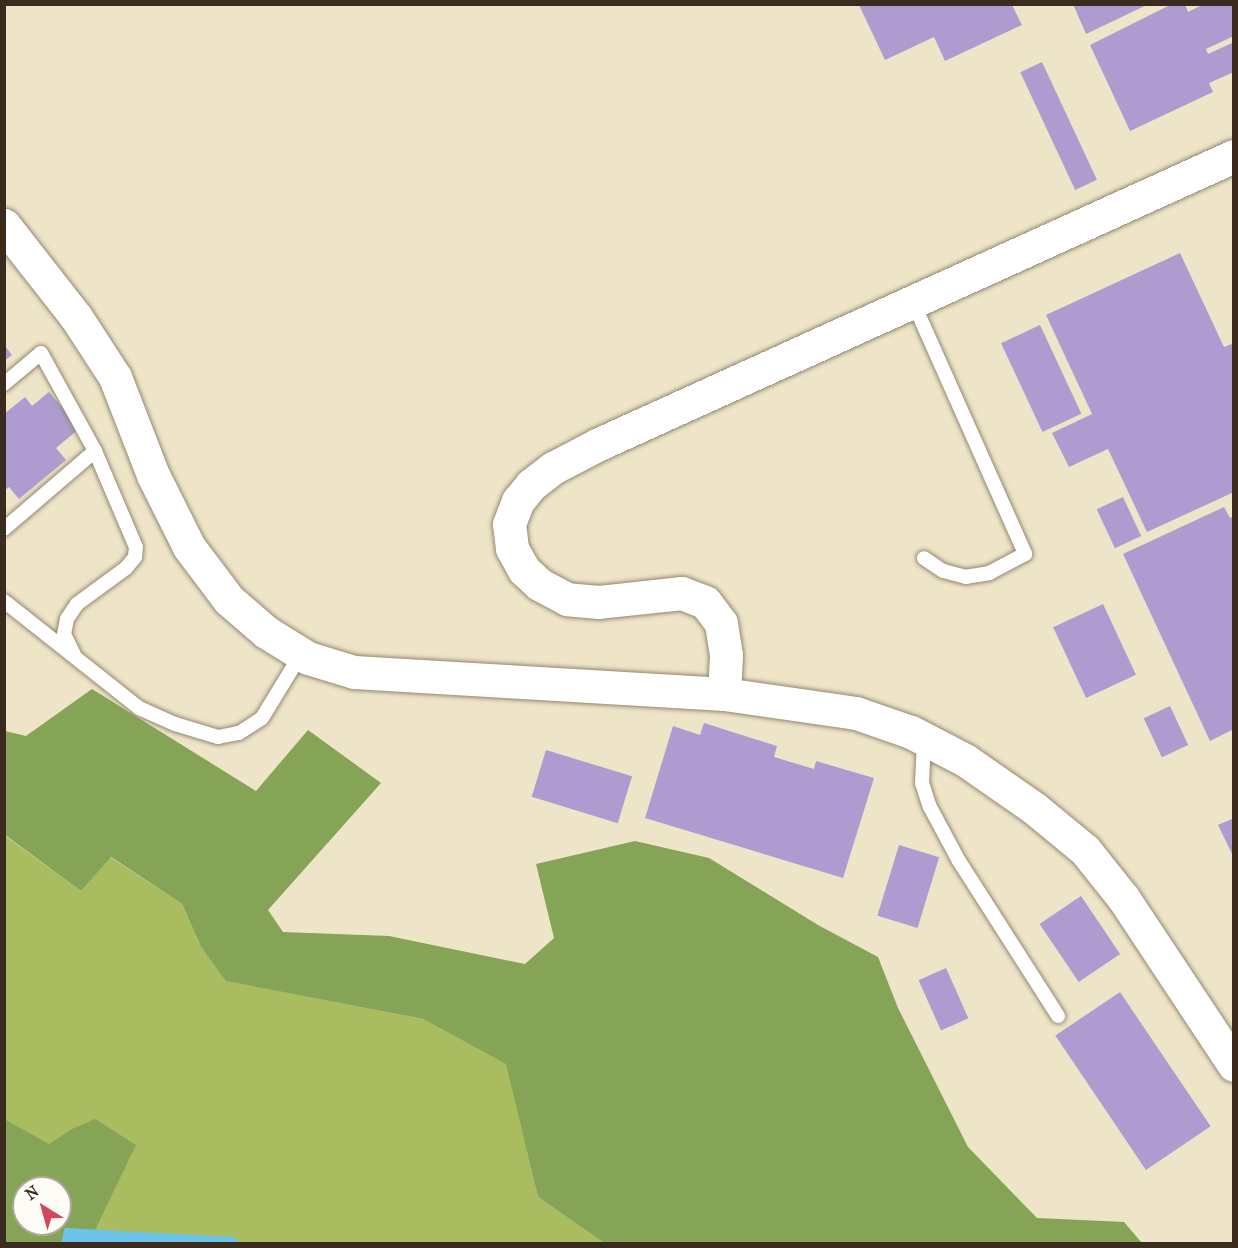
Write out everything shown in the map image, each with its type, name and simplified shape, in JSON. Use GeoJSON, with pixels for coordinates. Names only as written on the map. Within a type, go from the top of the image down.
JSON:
{"type":"FeatureCollection","features":[{"type":"Feature","properties":{"kind":"street"},"geometry":{"type":"LineString","coordinates":[[724,694],[726,655],[721,623],[705,602],[682,593],[599,602],[567,599],[524,570],[512,548],[509,524],[518,501],[531,485],[553,468],[913,302],[1230,166]]}},
{"type":"Feature","properties":{"kind":"street"},"geometry":{"type":"LineString","coordinates":[[4,225],[76,317],[116,377],[153,475],[189,548],[229,600],[266,632],[301,654],[354,672],[724,694],[856,713],[924,739],[965,760],[1035,808],[1085,850],[1124,899],[1233,1065]]}},
{"type":"Feature","properties":{"kind":"lane"},"geometry":{"type":"LineString","coordinates":[[913,302],[1025,554],[990,573],[966,577],[943,571],[924,558]]}},
{"type":"Feature","properties":{"kind":"lane"},"geometry":{"type":"LineString","coordinates":[[4,384],[41,353],[95,451],[136,547],[135,557],[77,604],[67,619],[64,634],[75,657]]}},
{"type":"Feature","properties":{"kind":"lane"},"geometry":{"type":"LineString","coordinates":[[4,529],[95,451]]}},
{"type":"Feature","properties":{"kind":"lane"},"geometry":{"type":"LineString","coordinates":[[4,601],[139,708],[175,724],[218,737],[239,733],[262,718],[301,654]]}},
{"type":"Feature","properties":{"kind":"lane"},"geometry":{"type":"LineString","coordinates":[[924,739],[922,783],[930,807],[958,861],[1058,1016]]}},
{"type":"Feature","properties":{"kind":"green space"},"geometry":{"type":"Polygon","coordinates":[[[92,689],[256,791],[308,730],[381,783],[268,910],[283,932],[389,936],[525,964],[554,938],[536,864],[635,841],[709,858],[818,925],[878,957],[898,1008],[968,1147],[1037,1218],[1124,1222],[1142,1243],[604,1243],[538,1197],[506,1064],[423,1019],[226,981],[201,947],[182,904],[111,857],[81,891],[5,835],[5,731],[26,736],[92,689]]]}},
{"type":"Feature","properties":{"kind":"green space"},"geometry":{"type":"Polygon","coordinates":[[[4,835],[81,891],[110,857],[182,904],[201,947],[227,981],[423,1019],[507,1064],[538,1197],[604,1243],[5,1243],[4,835]]]}},
{"type":"Feature","properties":{"kind":"green space"},"geometry":{"type":"Polygon","coordinates":[[[4,1119],[49,1144],[72,1129],[95,1119],[136,1145],[95,1230],[72,1228],[72,1176],[12,1176],[12,1236],[63,1236],[61,1243],[5,1243],[4,1119]]]}},
{"type":"Feature","properties":{"kind":"water"},"geometry":{"type":"Polygon","coordinates":[[[72,1228],[234,1237],[240,1243],[61,1243],[63,1236],[72,1236],[72,1228]]]}},
{"type":"Feature","properties":{"kind":"building"},"geometry":{"type":"Polygon","coordinates":[[[1073,4],[1149,4],[1086,34],[1073,4]]]}},
{"type":"Feature","properties":{"kind":"building"},"geometry":{"type":"Polygon","coordinates":[[[1172,4],[1185,4],[1188,12],[1204,4],[1234,4],[1234,36],[1206,49],[1208,54],[1234,42],[1234,72],[1209,83],[1213,92],[1130,131],[1090,45],[1172,4]]]}},
{"type":"Feature","properties":{"kind":"building"},"geometry":{"type":"Polygon","coordinates":[[[859,5],[1012,5],[1022,25],[945,61],[934,37],[885,60],[859,5]]]}},
{"type":"Feature","properties":{"kind":"building"},"geometry":{"type":"Polygon","coordinates":[[[1042,62],[1097,180],[1075,190],[1020,72],[1042,62]]]}},
{"type":"Feature","properties":{"kind":"building"},"geometry":{"type":"Polygon","coordinates":[[[1180,253],[1224,347],[1234,343],[1234,492],[1147,532],[1108,449],[1069,467],[1052,433],[1092,414],[1046,315],[1180,253]]]}},
{"type":"Feature","properties":{"kind":"building"},"geometry":{"type":"Polygon","coordinates":[[[1040,325],[1081,414],[1042,432],[1001,343],[1040,325]]]}},
{"type":"Feature","properties":{"kind":"building"},"geometry":{"type":"Polygon","coordinates":[[[4,345],[12,355],[4,361],[4,345]]]}},
{"type":"Feature","properties":{"kind":"building"},"geometry":{"type":"Polygon","coordinates":[[[49,392],[80,428],[56,448],[66,460],[19,499],[9,487],[4,491],[4,414],[25,397],[32,406],[49,392]]]}},
{"type":"Feature","properties":{"kind":"building"},"geometry":{"type":"Polygon","coordinates":[[[1123,497],[1141,536],[1115,548],[1097,509],[1123,497]]]}},
{"type":"Feature","properties":{"kind":"building"},"geometry":{"type":"Polygon","coordinates":[[[1224,507],[1230,518],[1234,516],[1234,729],[1210,741],[1123,554],[1224,507]]]}},
{"type":"Feature","properties":{"kind":"building"},"geometry":{"type":"Polygon","coordinates":[[[1103,604],[1136,675],[1086,698],[1053,627],[1103,604]]]}},
{"type":"Feature","properties":{"kind":"building"},"geometry":{"type":"Polygon","coordinates":[[[1170,706],[1188,745],[1162,757],[1144,718],[1170,706]]]}},
{"type":"Feature","properties":{"kind":"building"},"geometry":{"type":"Polygon","coordinates":[[[704,723],[777,746],[774,757],[814,769],[816,761],[874,778],[843,878],[645,818],[673,726],[700,735],[704,723]]]}},
{"type":"Feature","properties":{"kind":"building"},"geometry":{"type":"Polygon","coordinates":[[[546,750],[632,776],[618,823],[532,797],[546,750]]]}},
{"type":"Feature","properties":{"kind":"building"},"geometry":{"type":"Polygon","coordinates":[[[1234,818],[1234,858],[1218,825],[1234,818]]]}},
{"type":"Feature","properties":{"kind":"building"},"geometry":{"type":"Polygon","coordinates":[[[899,845],[939,857],[918,928],[877,916],[899,845]]]}},
{"type":"Feature","properties":{"kind":"building"},"geometry":{"type":"Polygon","coordinates":[[[1081,896],[1120,954],[1079,982],[1040,924],[1081,896]]]}},
{"type":"Feature","properties":{"kind":"building"},"geometry":{"type":"Polygon","coordinates":[[[946,968],[968,1018],[941,1030],[919,980],[946,968]]]}},
{"type":"Feature","properties":{"kind":"building"},"geometry":{"type":"Polygon","coordinates":[[[1120,992],[1211,1126],[1146,1170],[1055,1036],[1120,992]]]}}]}
